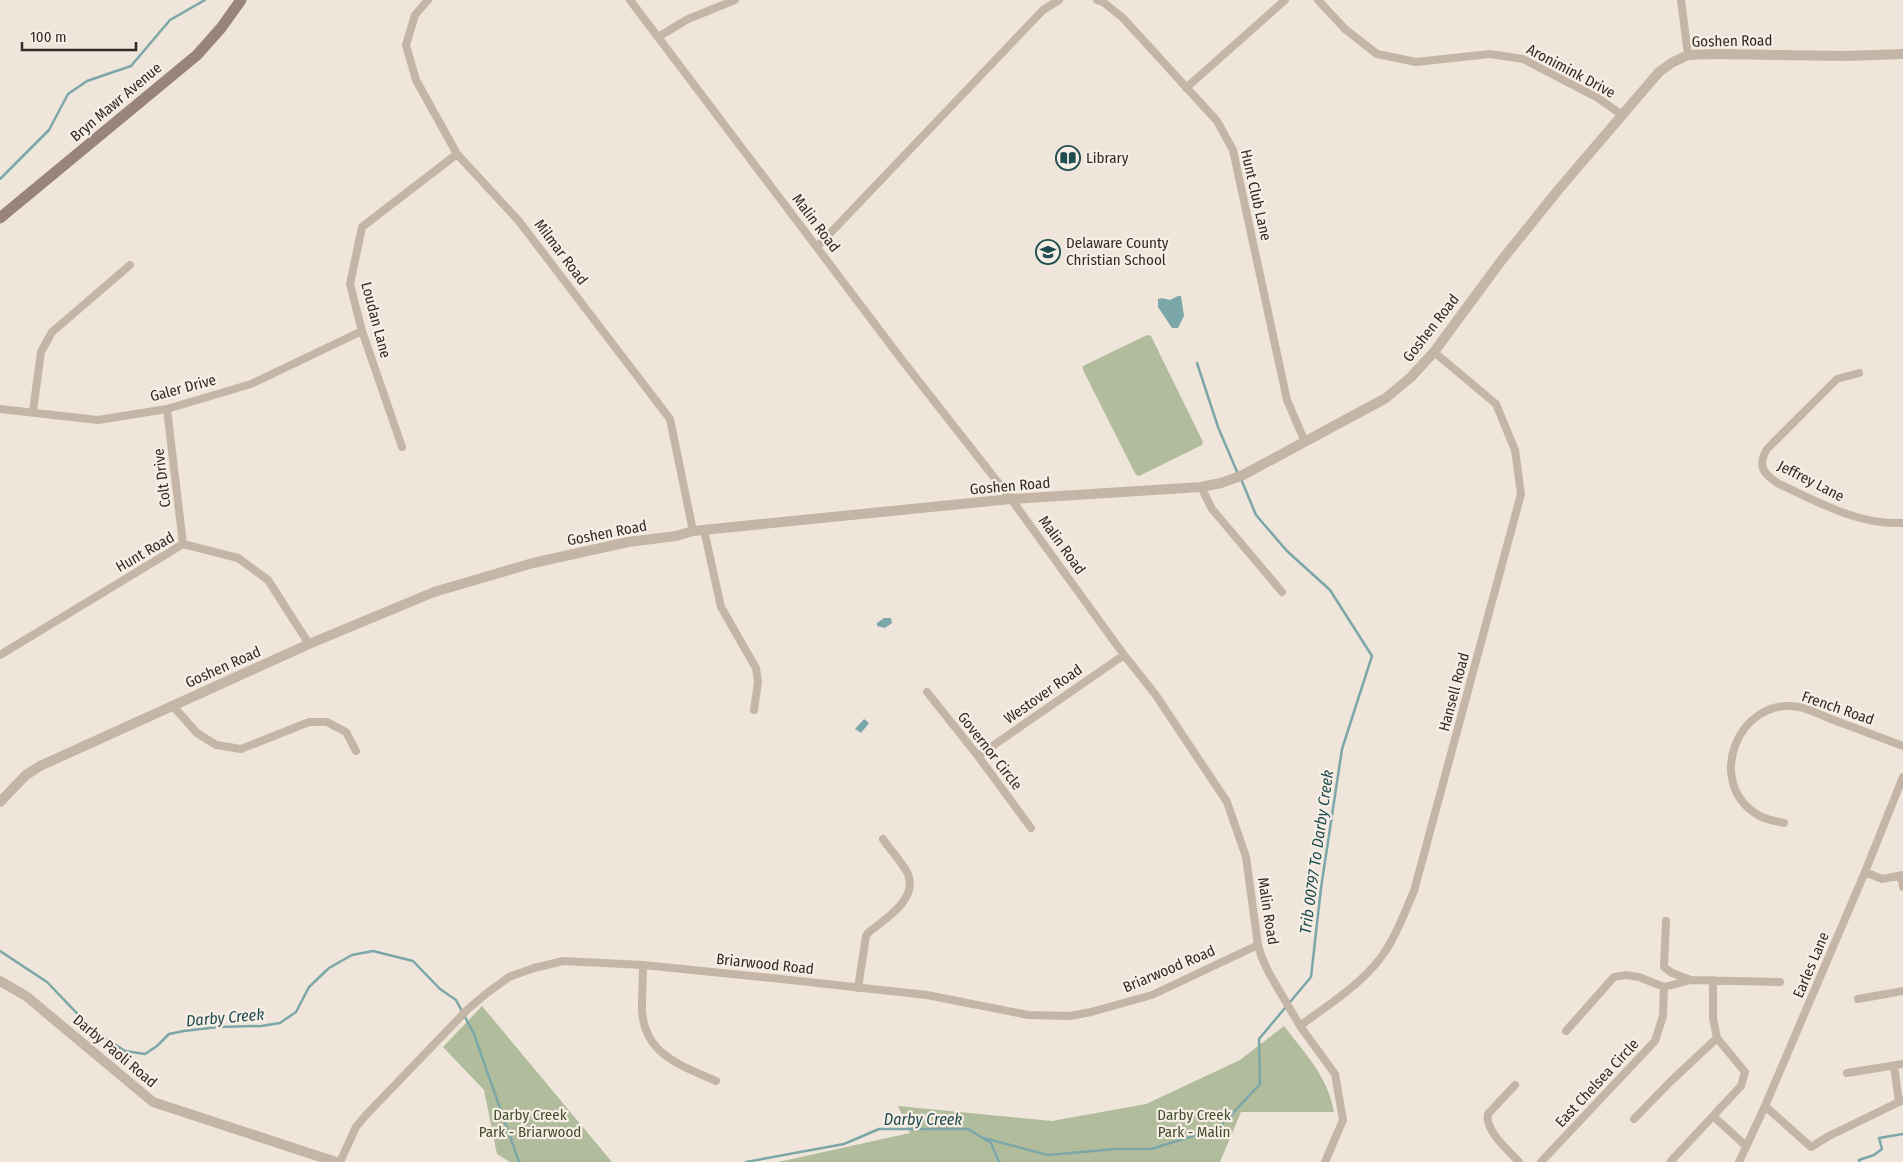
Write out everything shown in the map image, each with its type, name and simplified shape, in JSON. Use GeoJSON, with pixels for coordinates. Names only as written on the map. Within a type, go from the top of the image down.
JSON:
{"type":"FeatureCollection","features":[{"type":"Feature","properties":{"kind":"main road","name":"Bryn Mawr Avenue"},"geometry":{"type":"LineString","coordinates":[[0,218],[197,55],[221,28],[241,0]]}},
{"type":"Feature","properties":{"kind":"street","name":"Milmar Road"},"geometry":{"type":"LineString","coordinates":[[428,0],[414,15],[406,45],[416,80],[457,154],[518,220],[670,419],[693,532]]}},
{"type":"Feature","properties":{"kind":"street","name":"Malin Road"},"geometry":{"type":"LineString","coordinates":[[630,0],[1011,499],[1124,655],[1155,694],[1227,802],[1246,857],[1258,945],[1262,958],[1300,1026],[1335,1074],[1343,1120],[1325,1162]]}},
{"type":"Feature","properties":{"kind":"street"},"geometry":{"type":"LineString","coordinates":[[658,37],[688,20],[735,0]]}},
{"type":"Feature","properties":{"kind":"street"},"geometry":{"type":"LineString","coordinates":[[817,247],[1043,10],[1060,0]]}},
{"type":"Feature","properties":{"kind":"street","name":"Hunt Club Lane"},"geometry":{"type":"LineString","coordinates":[[1097,0],[1108,5],[1123,18],[1217,121],[1233,150],[1287,400],[1305,442]]}},
{"type":"Feature","properties":{"kind":"street"},"geometry":{"type":"LineString","coordinates":[[1186,88],[1284,0]]}},
{"type":"Feature","properties":{"kind":"street","name":"Aronimink Drive"},"geometry":{"type":"LineString","coordinates":[[1318,0],[1345,29],[1378,54],[1416,62],[1490,54],[1523,59],[1598,98],[1622,115]]}},
{"type":"Feature","properties":{"kind":"street"},"geometry":{"type":"LineString","coordinates":[[1681,0],[1688,55]]}},
{"type":"Feature","properties":{"kind":"street","name":"Goshen Road"},"geometry":{"type":"LineString","coordinates":[[0,802],[26,776],[40,766],[309,644],[452,586],[533,563],[628,542],[676,536],[704,530],[1011,499],[1201,487],[1241,476],[1386,398],[1411,377],[1434,352],[1500,262],[1559,189],[1659,72],[1672,62],[1688,55],[1713,54],[1845,56],[1903,54]]}},
{"type":"Feature","properties":{"kind":"street","name":"Loudan Lane"},"geometry":{"type":"LineString","coordinates":[[402,447],[362,332],[350,284],[362,227],[457,154]]}},
{"type":"Feature","properties":{"kind":"street"},"geometry":{"type":"LineString","coordinates":[[33,411],[42,352],[52,332],[130,265]]}},
{"type":"Feature","properties":{"kind":"street","name":"Galer Drive"},"geometry":{"type":"LineString","coordinates":[[0,409],[33,411],[98,420],[167,409],[251,384],[362,332]]}},
{"type":"Feature","properties":{"kind":"street","name":"Hansell Road"},"geometry":{"type":"LineString","coordinates":[[1300,1026],[1360,981],[1378,961],[1392,938],[1414,891],[1521,494],[1515,450],[1496,404],[1434,352]]}},
{"type":"Feature","properties":{"kind":"street","name":"Jeffrey Lane"},"geometry":{"type":"LineString","coordinates":[[1859,373],[1837,378],[1766,449],[1762,456],[1761,465],[1770,478],[1779,484],[1843,512],[1868,521],[1903,523]]}},
{"type":"Feature","properties":{"kind":"street","name":"Colt Drive"},"geometry":{"type":"LineString","coordinates":[[167,409],[183,544]]}},
{"type":"Feature","properties":{"kind":"street"},"geometry":{"type":"LineString","coordinates":[[1201,487],[1212,509],[1282,592]]}},
{"type":"Feature","properties":{"kind":"street"},"geometry":{"type":"LineString","coordinates":[[704,530],[721,607],[756,668],[758,682],[754,710]]}},
{"type":"Feature","properties":{"kind":"street","name":"Hunt Road"},"geometry":{"type":"LineString","coordinates":[[0,655],[183,544],[238,558],[268,580],[309,644]]}},
{"type":"Feature","properties":{"kind":"street","name":"Westover Road"},"geometry":{"type":"LineString","coordinates":[[978,756],[1124,655]]}},
{"type":"Feature","properties":{"kind":"street","name":"Governor Circle"},"geometry":{"type":"LineString","coordinates":[[926,692],[978,756],[1031,828]]}},
{"type":"Feature","properties":{"kind":"street"},"geometry":{"type":"LineString","coordinates":[[173,706],[196,733],[216,745],[240,749],[309,722],[327,722],[346,732],[356,751]]}},
{"type":"Feature","properties":{"kind":"street","name":"French Road"},"geometry":{"type":"LineString","coordinates":[[1784,823],[1767,819],[1749,809],[1733,782],[1731,772],[1732,752],[1741,733],[1753,719],[1777,708],[1799,707],[1903,746]]}},
{"type":"Feature","properties":{"kind":"street","name":"Earles Lane"},"geometry":{"type":"LineString","coordinates":[[1739,1162],[1765,1106],[1865,872],[1903,777]]}},
{"type":"Feature","properties":{"kind":"street"},"geometry":{"type":"LineString","coordinates":[[858,988],[866,936],[903,903],[909,886],[907,874],[883,839]]}},
{"type":"Feature","properties":{"kind":"street"},"geometry":{"type":"LineString","coordinates":[[1865,872],[1882,879],[1902,876],[1903,887]]}},
{"type":"Feature","properties":{"kind":"street"},"geometry":{"type":"LineString","coordinates":[[1666,922],[1664,967],[1672,973],[1691,980]]}},
{"type":"Feature","properties":{"kind":"street","name":"Briarwood Road"},"geometry":{"type":"LineString","coordinates":[[340,1162],[356,1127],[366,1115],[468,1009],[509,977],[534,968],[563,961],[642,965],[927,995],[1028,1015],[1070,1016],[1152,995],[1258,945]]}},
{"type":"Feature","properties":{"kind":"street"},"geometry":{"type":"LineString","coordinates":[[642,965],[642,1008],[645,1027],[652,1043],[664,1055],[716,1081]]}},
{"type":"Feature","properties":{"kind":"street"},"geometry":{"type":"LineString","coordinates":[[1566,1032],[1614,977],[1626,975],[1639,977],[1664,987],[1691,980],[1780,982]]}},
{"type":"Feature","properties":{"kind":"street"},"geometry":{"type":"LineString","coordinates":[[1672,1161],[1741,1086],[1746,1072],[1717,1038],[1713,1018],[1713,980]]}},
{"type":"Feature","properties":{"kind":"street","name":"Darby Paoli Road"},"geometry":{"type":"LineString","coordinates":[[0,981],[26,996],[153,1102],[336,1162]]}},
{"type":"Feature","properties":{"kind":"street","name":"East Chelsea Circle"},"geometry":{"type":"LineString","coordinates":[[1541,1162],[1655,1041],[1663,1016],[1664,987]]}},
{"type":"Feature","properties":{"kind":"street"},"geometry":{"type":"LineString","coordinates":[[1858,999],[1903,991]]}},
{"type":"Feature","properties":{"kind":"street"},"geometry":{"type":"LineString","coordinates":[[1634,1119],[1717,1038]]}},
{"type":"Feature","properties":{"kind":"street"},"geometry":{"type":"LineString","coordinates":[[1847,1073],[1903,1064]]}},
{"type":"Feature","properties":{"kind":"street"},"geometry":{"type":"LineString","coordinates":[[1765,1106],[1811,1147],[1829,1136],[1901,1101],[1894,1066]]}},
{"type":"Feature","properties":{"kind":"street"},"geometry":{"type":"LineString","coordinates":[[1515,1085],[1488,1114],[1487,1119],[1492,1132],[1519,1162]]}},
{"type":"Feature","properties":{"kind":"street"},"geometry":{"type":"LineString","coordinates":[[1713,1116],[1746,1146]]}},
{"type":"Feature","properties":{"kind":"green space"},"geometry":{"type":"Polygon","coordinates":[[[1147,335],[1151,336],[1203,442],[1202,445],[1139,476],[1136,475],[1083,370],[1083,366],[1147,335]]]}},
{"type":"Feature","properties":{"kind":"green space","name":"Darby Creek Park - Briarwood"},"geometry":{"type":"Polygon","coordinates":[[[482,1006],[612,1162],[510,1162],[497,1154],[484,1090],[443,1047],[482,1006]]]}},
{"type":"Feature","properties":{"kind":"green space","name":"Darby Creek Park - Malin"},"geometry":{"type":"Polygon","coordinates":[[[1284,1026],[1321,1076],[1331,1099],[1334,1112],[1241,1112],[1220,1162],[778,1162],[910,1133],[898,1106],[1052,1121],[1146,1104],[1240,1060],[1284,1026]]]}},
{"type":"Feature","properties":{"kind":"water"},"geometry":{"type":"Polygon","coordinates":[[[1181,296],[1184,316],[1178,328],[1172,328],[1158,307],[1158,299],[1170,300],[1181,296]]]}},
{"type":"Feature","properties":{"kind":"water"},"geometry":{"type":"Polygon","coordinates":[[[884,618],[891,618],[892,623],[885,628],[877,626],[877,623],[884,618]]]}},
{"type":"Feature","properties":{"kind":"water"},"geometry":{"type":"Polygon","coordinates":[[[864,719],[869,723],[861,733],[855,729],[864,719]]]}},
{"type":"Feature","properties":{"kind":"waterway"},"geometry":{"type":"LineString","coordinates":[[0,179],[49,130],[68,94],[87,81],[131,66],[170,20],[205,0]]}},
{"type":"Feature","properties":{"kind":"waterway","name":"Trib 00797 To Darby Creek"},"geometry":{"type":"LineString","coordinates":[[1197,363],[1218,427],[1238,474]]}},
{"type":"Feature","properties":{"kind":"waterway","name":"Trib 00797 To Darby Creek"},"geometry":{"type":"LineString","coordinates":[[984,1138],[1048,1155],[1115,1149],[1151,1149],[1219,1128],[1260,1084],[1259,1039],[1311,977],[1321,888],[1342,749],[1372,656],[1330,590],[1287,551],[1256,515],[1241,479]]}},
{"type":"Feature","properties":{"kind":"waterway","name":"Darby Creek"},"geometry":{"type":"LineString","coordinates":[[0,951],[47,982],[93,1030],[125,1051],[145,1054],[157,1046],[169,1034],[218,1027],[261,1026],[280,1023],[296,1012],[309,987],[329,968],[352,955],[373,951],[413,961],[440,989],[456,1000],[474,1034],[519,1162]]}},
{"type":"Feature","properties":{"kind":"waterway","name":"Darby Creek"},"geometry":{"type":"LineString","coordinates":[[746,1162],[844,1144],[879,1129],[968,1129],[991,1143],[999,1162]]}},
{"type":"Feature","properties":{"kind":"waterway"},"geometry":{"type":"LineString","coordinates":[[1859,1162],[1859,1160],[1874,1155],[1882,1149],[1879,1138],[1903,1134]]}},
{"type":"Feature","properties":{"kind":"place","name":"Library"},"geometry":{"type":"Point","coordinates":[1068,158]}},
{"type":"Feature","properties":{"kind":"place","name":"Delaware County Christian School"},"geometry":{"type":"Point","coordinates":[1048,252]}}]}
